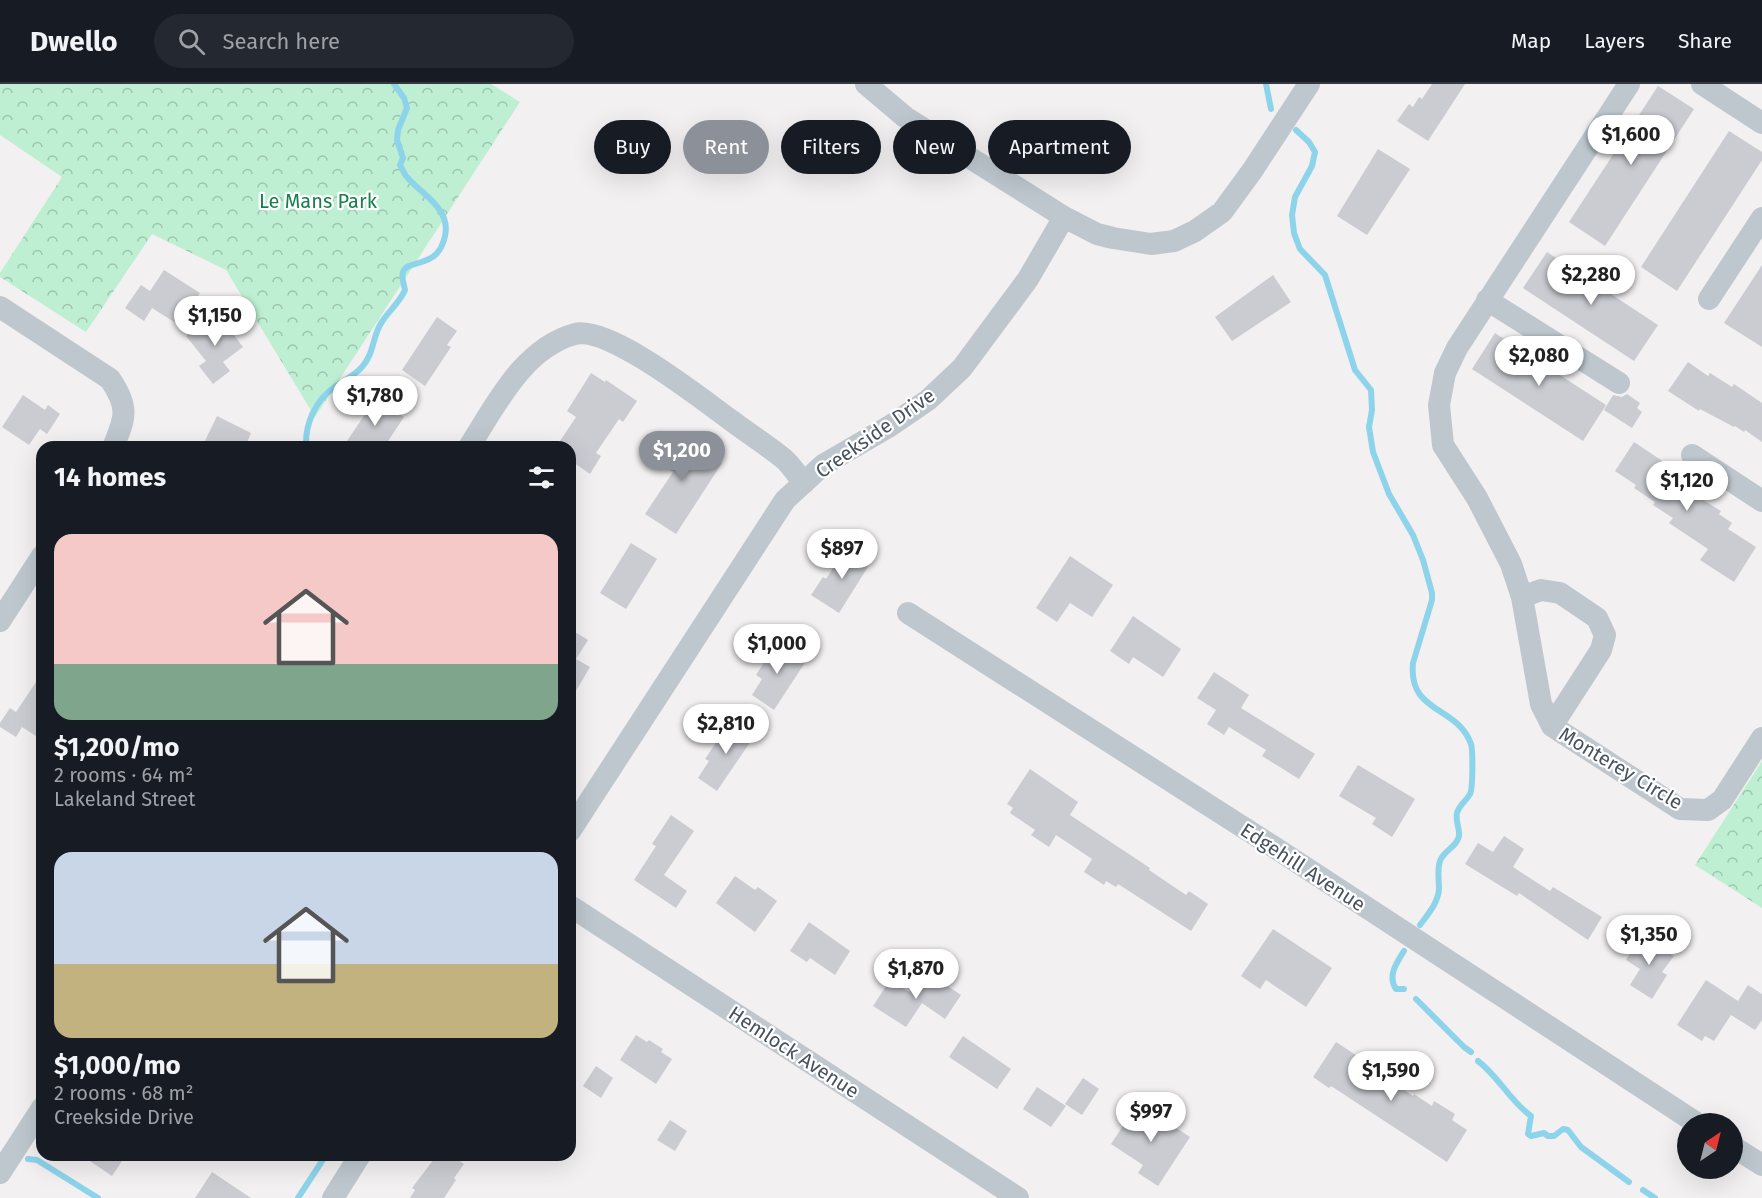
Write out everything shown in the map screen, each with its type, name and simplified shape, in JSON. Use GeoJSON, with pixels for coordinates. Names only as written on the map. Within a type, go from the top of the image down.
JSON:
{"type":"FeatureCollection","features":[{"type":"Feature","properties":{"kind":"street"},"geometry":{"type":"LineString","coordinates":[[866,84],[905,117],[1064,217],[1097,234],[1151,244],[1174,240],[1195,231],[1222,212],[1309,84]]}},
{"type":"Feature","properties":{"kind":"street","name":"Monterey Circle"},"geometry":{"type":"LineString","coordinates":[[1629,84],[1457,348],[1445,373],[1439,405],[1443,445],[1490,521],[1511,564],[1522,597],[1541,704],[1552,726],[1680,808],[1708,810],[1722,800],[1762,738]]}},
{"type":"Feature","properties":{"kind":"street"},"geometry":{"type":"LineString","coordinates":[[1702,84],[1762,123]]}},
{"type":"Feature","properties":{"kind":"street","name":"Creekside Drive"},"geometry":{"type":"LineString","coordinates":[[576,822],[785,500],[823,465],[871,438],[928,399],[962,368],[1028,279],[1064,217]]}},
{"type":"Feature","properties":{"kind":"street"},"geometry":{"type":"LineString","coordinates":[[1709,299],[1762,218]]}},
{"type":"Feature","properties":{"kind":"street"},"geometry":{"type":"LineString","coordinates":[[1487,300],[1619,383]]}},
{"type":"Feature","properties":{"kind":"street"},"geometry":{"type":"LineString","coordinates":[[0,307],[110,379],[122,397],[124,413],[122,427],[115,441]]}},
{"type":"Feature","properties":{"kind":"street"},"geometry":{"type":"LineString","coordinates":[[473,441],[514,376],[538,353],[560,339],[579,333],[602,338],[662,370],[785,460],[804,483]]}},
{"type":"Feature","properties":{"kind":"street"},"geometry":{"type":"LineString","coordinates":[[1692,455],[1762,501]]}},
{"type":"Feature","properties":{"kind":"street"},"geometry":{"type":"LineString","coordinates":[[0,621],[36,565]]}},
{"type":"Feature","properties":{"kind":"street"},"geometry":{"type":"LineString","coordinates":[[1522,597],[1541,591],[1560,593],[1597,618],[1605,635],[1600,650],[1552,726]]}},
{"type":"Feature","properties":{"kind":"street","name":"Edgehill Avenue"},"geometry":{"type":"LineString","coordinates":[[908,613],[1274,847],[1681,1113]]}},
{"type":"Feature","properties":{"kind":"street","name":"Hemlock Avenue"},"geometry":{"type":"LineString","coordinates":[[576,910],[1018,1198]]}},
{"type":"Feature","properties":{"kind":"street"},"geometry":{"type":"LineString","coordinates":[[0,1173],[36,1117]]}},
{"type":"Feature","properties":{"kind":"street"},"geometry":{"type":"LineString","coordinates":[[1743,1153],[1762,1165]]}},
{"type":"Feature","properties":{"kind":"street"},"geometry":{"type":"LineString","coordinates":[[333,1198],[356,1161]]}},
{"type":"Feature","properties":{"kind":"green space","name":"Le Mans Park"},"geometry":{"type":"Polygon","coordinates":[[[0,84],[491,84],[520,102],[315,417],[226,270],[152,234],[86,332],[0,277],[0,273],[62,177],[0,135],[0,84]]]}},
{"type":"Feature","properties":{"kind":"green space"},"geometry":{"type":"Polygon","coordinates":[[[1762,761],[1762,908],[1695,865],[1762,761]]]}},
{"type":"Feature","properties":{"kind":"building"},"geometry":{"type":"Polygon","coordinates":[[[1432,84],[1465,84],[1428,141],[1397,121],[1409,104],[1413,107],[1419,97],[1422,99],[1432,84]]]}},
{"type":"Feature","properties":{"kind":"building"},"geometry":{"type":"Polygon","coordinates":[[[1658,86],[1694,109],[1605,246],[1569,222],[1658,86]]]}},
{"type":"Feature","properties":{"kind":"building"},"geometry":{"type":"Polygon","coordinates":[[[1729,131],[1762,152],[1762,160],[1677,291],[1641,267],[1729,131]]]}},
{"type":"Feature","properties":{"kind":"building"},"geometry":{"type":"Polygon","coordinates":[[[1378,149],[1410,169],[1367,235],[1337,216],[1378,149]]]}},
{"type":"Feature","properties":{"kind":"building"},"geometry":{"type":"Polygon","coordinates":[[[1547,252],[1658,325],[1634,361],[1523,288],[1547,252]]]}},
{"type":"Feature","properties":{"kind":"building"},"geometry":{"type":"Polygon","coordinates":[[[1762,265],[1762,347],[1724,323],[1762,265]]]}},
{"type":"Feature","properties":{"kind":"building"},"geometry":{"type":"Polygon","coordinates":[[[164,270],[200,293],[179,325],[152,308],[144,321],[125,308],[141,285],[150,291],[164,270]]]}},
{"type":"Feature","properties":{"kind":"building"},"geometry":{"type":"Polygon","coordinates":[[[1273,275],[1291,302],[1232,341],[1215,317],[1273,275]]]}},
{"type":"Feature","properties":{"kind":"building"},"geometry":{"type":"Polygon","coordinates":[[[217,313],[243,347],[223,362],[230,371],[213,384],[199,366],[206,361],[186,336],[217,313]]]}},
{"type":"Feature","properties":{"kind":"building"},"geometry":{"type":"Polygon","coordinates":[[[437,317],[457,331],[447,345],[451,347],[425,386],[402,370],[437,317]]]}},
{"type":"Feature","properties":{"kind":"building"},"geometry":{"type":"Polygon","coordinates":[[[1495,333],[1606,405],[1583,441],[1472,369],[1495,333]]]}},
{"type":"Feature","properties":{"kind":"building"},"geometry":{"type":"Polygon","coordinates":[[[1688,362],[1708,376],[1710,373],[1732,387],[1734,384],[1762,403],[1762,442],[1745,430],[1744,432],[1700,409],[1699,411],[1668,391],[1688,362]]]}},
{"type":"Feature","properties":{"kind":"building"},"geometry":{"type":"Polygon","coordinates":[[[591,373],[605,382],[606,380],[637,401],[623,422],[619,419],[596,453],[601,456],[590,474],[576,464],[576,441],[560,441],[576,417],[567,411],[591,373]]]}},
{"type":"Feature","properties":{"kind":"building"},"geometry":{"type":"Polygon","coordinates":[[[1627,394],[1640,403],[1637,408],[1642,412],[1632,428],[1604,410],[1613,395],[1622,397],[1627,394]]]}},
{"type":"Feature","properties":{"kind":"building"},"geometry":{"type":"Polygon","coordinates":[[[23,395],[45,410],[48,405],[60,414],[47,434],[40,429],[29,445],[2,427],[23,395]]]}},
{"type":"Feature","properties":{"kind":"building"},"geometry":{"type":"Polygon","coordinates":[[[376,398],[404,417],[388,441],[347,441],[376,398]]]}},
{"type":"Feature","properties":{"kind":"building"},"geometry":{"type":"Polygon","coordinates":[[[217,416],[251,433],[248,441],[205,441],[217,416]]]}},
{"type":"Feature","properties":{"kind":"building"},"geometry":{"type":"Polygon","coordinates":[[[675,433],[722,463],[676,534],[645,514],[673,472],[656,462],[675,433]]]}},
{"type":"Feature","properties":{"kind":"building"},"geometry":{"type":"Polygon","coordinates":[[[1634,442],[1664,462],[1663,465],[1701,496],[1700,498],[1721,511],[1719,514],[1732,523],[1728,529],[1756,547],[1734,582],[1700,560],[1708,549],[1669,523],[1673,518],[1653,505],[1655,502],[1634,488],[1636,485],[1615,471],[1634,442]]]}},
{"type":"Feature","properties":{"kind":"building"},"geometry":{"type":"Polygon","coordinates":[[[631,543],[657,559],[626,609],[600,593],[631,543]]]}},
{"type":"Feature","properties":{"kind":"building"},"geometry":{"type":"Polygon","coordinates":[[[847,546],[871,562],[839,613],[811,595],[823,577],[826,579],[847,546]]]}},
{"type":"Feature","properties":{"kind":"building"},"geometry":{"type":"Polygon","coordinates":[[[1070,556],[1113,585],[1092,617],[1070,603],[1057,622],[1036,608],[1070,556]]]}},
{"type":"Feature","properties":{"kind":"building"},"geometry":{"type":"Polygon","coordinates":[[[1133,616],[1181,649],[1163,677],[1133,657],[1129,664],[1110,651],[1133,616]]]}},
{"type":"Feature","properties":{"kind":"building"},"geometry":{"type":"Polygon","coordinates":[[[576,633],[588,640],[576,659],[576,633]]]}},
{"type":"Feature","properties":{"kind":"building"},"geometry":{"type":"Polygon","coordinates":[[[777,642],[806,661],[774,710],[752,695],[762,679],[756,675],[777,642]]]}},
{"type":"Feature","properties":{"kind":"building"},"geometry":{"type":"Polygon","coordinates":[[[576,659],[590,667],[576,691],[576,659]]]}},
{"type":"Feature","properties":{"kind":"building"},"geometry":{"type":"Polygon","coordinates":[[[1214,672],[1249,695],[1241,708],[1315,754],[1299,779],[1262,756],[1266,750],[1229,727],[1224,735],[1207,724],[1216,710],[1197,698],[1214,672]]]}},
{"type":"Feature","properties":{"kind":"building"},"geometry":{"type":"Polygon","coordinates":[[[36,682],[36,736],[22,727],[16,737],[0,727],[0,723],[10,708],[16,712],[36,682]]]}},
{"type":"Feature","properties":{"kind":"building"},"geometry":{"type":"Polygon","coordinates":[[[731,720],[755,735],[717,791],[698,778],[709,761],[705,759],[731,720]]]}},
{"type":"Feature","properties":{"kind":"building"},"geometry":{"type":"Polygon","coordinates":[[[1358,765],[1415,799],[1392,837],[1372,824],[1376,818],[1339,796],[1358,765]]]}},
{"type":"Feature","properties":{"kind":"building"},"geometry":{"type":"Polygon","coordinates":[[[1030,769],[1078,802],[1070,815],[1186,895],[1189,891],[1208,904],[1191,931],[1118,884],[1116,887],[1106,881],[1104,885],[1084,872],[1092,859],[1056,835],[1049,847],[1031,835],[1035,830],[1010,813],[1013,808],[1007,804],[1030,769]]]}},
{"type":"Feature","properties":{"kind":"building"},"geometry":{"type":"Polygon","coordinates":[[[671,815],[694,831],[664,875],[687,891],[676,908],[634,880],[656,846],[652,844],[671,815]]]}},
{"type":"Feature","properties":{"kind":"building"},"geometry":{"type":"Polygon","coordinates":[[[1504,836],[1524,849],[1513,867],[1550,891],[1553,887],[1602,917],[1588,940],[1519,893],[1517,896],[1465,864],[1478,843],[1493,852],[1504,836]]]}},
{"type":"Feature","properties":{"kind":"building"},"geometry":{"type":"Polygon","coordinates":[[[735,876],[755,890],[758,887],[777,901],[755,932],[716,903],[735,876]]]}},
{"type":"Feature","properties":{"kind":"building"},"geometry":{"type":"Polygon","coordinates":[[[809,922],[850,951],[835,975],[810,958],[807,962],[790,951],[809,922]]]}},
{"type":"Feature","properties":{"kind":"building"},"geometry":{"type":"Polygon","coordinates":[[[1273,929],[1332,968],[1306,1007],[1266,980],[1260,989],[1241,976],[1273,929]]]}},
{"type":"Feature","properties":{"kind":"building"},"geometry":{"type":"Polygon","coordinates":[[[1642,935],[1674,956],[1662,972],[1667,975],[1652,999],[1630,985],[1640,969],[1626,960],[1642,935]]]}},
{"type":"Feature","properties":{"kind":"building"},"geometry":{"type":"Polygon","coordinates":[[[919,977],[935,988],[940,981],[961,995],[945,1019],[922,1003],[906,1027],[873,1006],[890,980],[909,992],[919,977]]]}},
{"type":"Feature","properties":{"kind":"building"},"geometry":{"type":"Polygon","coordinates":[[[1706,980],[1738,1001],[1748,985],[1762,994],[1762,1020],[1755,1030],[1731,1015],[1714,1041],[1705,1036],[1702,1041],[1677,1025],[1706,980]]]}},
{"type":"Feature","properties":{"kind":"building"},"geometry":{"type":"Polygon","coordinates":[[[636,1035],[663,1049],[661,1052],[672,1059],[656,1084],[620,1060],[636,1035]]]}},
{"type":"Feature","properties":{"kind":"building"},"geometry":{"type":"Polygon","coordinates":[[[963,1036],[1011,1069],[997,1089],[949,1057],[963,1036]]]}},
{"type":"Feature","properties":{"kind":"building"},"geometry":{"type":"Polygon","coordinates":[[[1336,1042],[1413,1096],[1414,1094],[1432,1106],[1434,1101],[1455,1114],[1452,1120],[1467,1130],[1447,1162],[1331,1086],[1329,1088],[1313,1077],[1336,1042]]]}},
{"type":"Feature","properties":{"kind":"building"},"geometry":{"type":"Polygon","coordinates":[[[596,1066],[613,1078],[601,1098],[583,1086],[596,1066]]]}},
{"type":"Feature","properties":{"kind":"building"},"geometry":{"type":"Polygon","coordinates":[[[1083,1078],[1099,1089],[1082,1115],[1065,1104],[1083,1078]]]}},
{"type":"Feature","properties":{"kind":"building"},"geometry":{"type":"Polygon","coordinates":[[[1037,1087],[1066,1106],[1051,1127],[1023,1109],[1037,1087]]]}},
{"type":"Feature","properties":{"kind":"building"},"geometry":{"type":"Polygon","coordinates":[[[1138,1103],[1190,1137],[1158,1186],[1138,1173],[1143,1165],[1111,1144],[1138,1103]]]}},
{"type":"Feature","properties":{"kind":"building"},"geometry":{"type":"Polygon","coordinates":[[[670,1120],[687,1131],[675,1151],[657,1140],[670,1120]]]}},
{"type":"Feature","properties":{"kind":"building"},"geometry":{"type":"Polygon","coordinates":[[[90,1161],[122,1161],[112,1176],[90,1161]]]}},
{"type":"Feature","properties":{"kind":"building"},"geometry":{"type":"Polygon","coordinates":[[[432,1161],[460,1161],[464,1164],[444,1198],[410,1198],[415,1190],[412,1188],[432,1161]]]}},
{"type":"Feature","properties":{"kind":"building"},"geometry":{"type":"Polygon","coordinates":[[[212,1172],[251,1198],[195,1198],[212,1172]]]}},
{"type":"Feature","properties":{"kind":"waterway"},"geometry":{"type":"LineString","coordinates":[[306,441],[310,421],[322,398],[359,370],[369,357],[380,325],[405,290],[403,272],[411,265],[430,259],[436,254],[445,236],[446,226],[440,210],[413,184],[400,165],[403,158],[397,140],[398,130],[407,108],[404,98],[394,84]]}},
{"type":"Feature","properties":{"kind":"waterway"},"geometry":{"type":"LineString","coordinates":[[1266,84],[1271,109]]}},
{"type":"Feature","properties":{"kind":"waterway"},"geometry":{"type":"LineString","coordinates":[[1296,130],[1309,142],[1315,152],[1312,166],[1295,197],[1292,215],[1294,233],[1300,249],[1325,275],[1355,370],[1371,390],[1372,410],[1369,427],[1373,452],[1389,494],[1413,535],[1432,593],[1432,600],[1413,663],[1413,680],[1425,701],[1464,731],[1472,748],[1471,791],[1457,813],[1458,840],[1440,861],[1437,899],[1420,925]]}},
{"type":"Feature","properties":{"kind":"waterway"},"geometry":{"type":"LineString","coordinates":[[1404,951],[1394,969],[1392,979],[1396,989],[1404,989]]}},
{"type":"Feature","properties":{"kind":"waterway"},"geometry":{"type":"LineString","coordinates":[[1416,999],[1471,1052]]}},
{"type":"Feature","properties":{"kind":"waterway"},"geometry":{"type":"LineString","coordinates":[[1478,1061],[1531,1116],[1528,1134],[1531,1136],[1544,1133],[1554,1136],[1563,1129],[1568,1130],[1581,1147],[1629,1182]]}},
{"type":"Feature","properties":{"kind":"waterway"},"geometry":{"type":"LineString","coordinates":[[28,1159],[36,1160]]}},
{"type":"Feature","properties":{"kind":"waterway"},"geometry":{"type":"LineString","coordinates":[[39,1161],[98,1198]]}},
{"type":"Feature","properties":{"kind":"waterway"},"geometry":{"type":"LineString","coordinates":[[298,1198],[322,1161]]}},
{"type":"Feature","properties":{"kind":"waterway"},"geometry":{"type":"LineString","coordinates":[[1643,1190],[1655,1198]]}}]}
